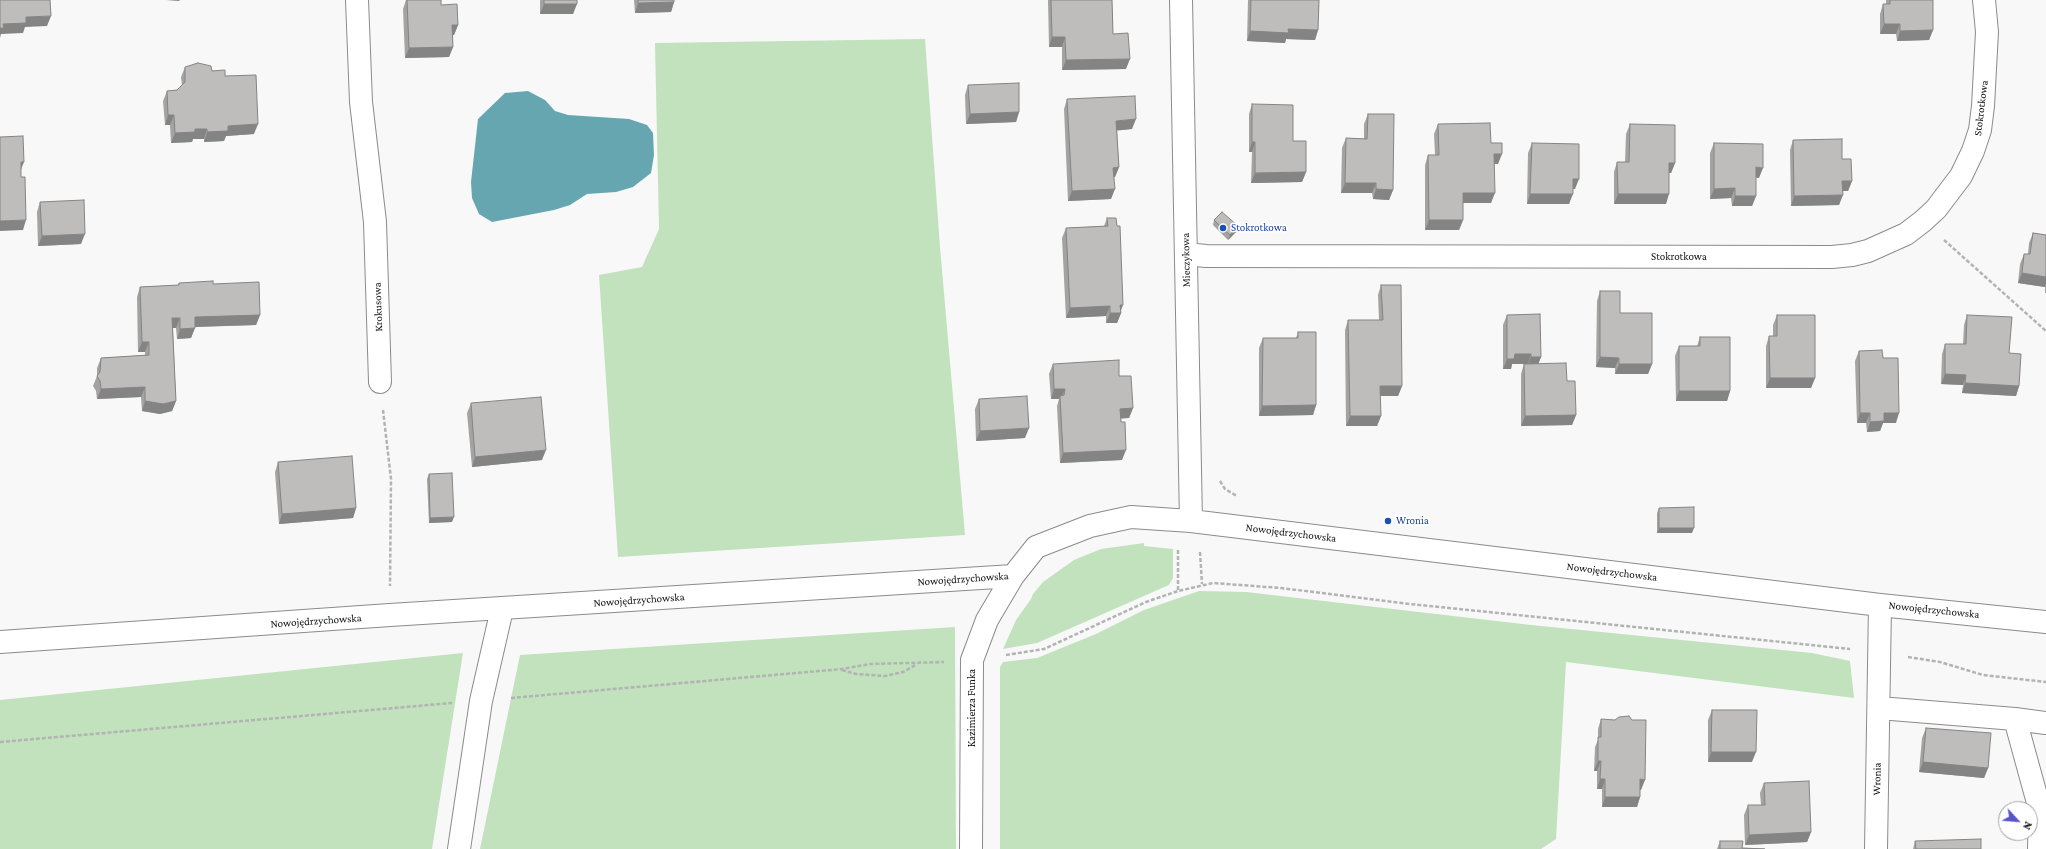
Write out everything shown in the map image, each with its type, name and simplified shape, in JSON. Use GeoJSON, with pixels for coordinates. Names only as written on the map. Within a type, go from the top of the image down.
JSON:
{"type":"FeatureCollection","features":[{"type":"Feature","properties":{"kind":"street","name":"Krokusowa"},"geometry":{"type":"LineString","coordinates":[[357,0],[361,102],[375,222],[380,382]]}},
{"type":"Feature","properties":{"kind":"street","name":"Mieczykowa"},"geometry":{"type":"LineString","coordinates":[[1181,0],[1191,521]]}},
{"type":"Feature","properties":{"kind":"street","name":"Stokrotkowa"},"geometry":{"type":"LineString","coordinates":[[1186,254],[1222,256],[1852,256],[1885,245],[1906,234],[1936,209],[1962,176],[1980,130],[1987,32],[1984,0]]}},
{"type":"Feature","properties":{"kind":"street","name":"Nowojędrzychowska"},"geometry":{"type":"LineString","coordinates":[[0,642],[390,615],[1013,576],[1036,547],[1090,526],[1131,517],[1191,521],[1880,605],[2046,622]]}},
{"type":"Feature","properties":{"kind":"street","name":"Kazimierza Funka"},"geometry":{"type":"LineString","coordinates":[[972,849],[972,660],[987,620],[1013,576]]}},
{"type":"Feature","properties":{"kind":"street","name":"Wronia"},"geometry":{"type":"LineString","coordinates":[[1876,849],[1880,605]]}},
{"type":"Feature","properties":{"kind":"street"},"geometry":{"type":"LineString","coordinates":[[459,849],[481,701],[502,609]]}},
{"type":"Feature","properties":{"kind":"street"},"geometry":{"type":"LineString","coordinates":[[1879,708],[2015,719],[2046,723]]}},
{"type":"Feature","properties":{"kind":"street"},"geometry":{"type":"LineString","coordinates":[[2015,719],[2040,810],[2039,849]]}},
{"type":"Feature","properties":{"kind":"path"},"geometry":{"type":"LineString","coordinates":[[1922,221],[2046,330]]}},
{"type":"Feature","properties":{"kind":"path"},"geometry":{"type":"LineString","coordinates":[[380,382],[391,479],[389,532],[390,615]]}},
{"type":"Feature","properties":{"kind":"path"},"geometry":{"type":"LineString","coordinates":[[1178,591],[1178,544],[1191,521]]}},
{"type":"Feature","properties":{"kind":"path"},"geometry":{"type":"LineString","coordinates":[[1003,655],[1044,649],[1146,602],[1178,591],[1213,582],[1281,588],[1410,604],[1880,652],[1940,662],[1983,674],[2046,682]]}},
{"type":"Feature","properties":{"kind":"path"},"geometry":{"type":"LineString","coordinates":[[0,742],[842,669],[870,664],[904,662],[918,664],[949,662]]}},
{"type":"Feature","properties":{"kind":"path"},"geometry":{"type":"LineString","coordinates":[[842,669],[856,674],[885,676],[903,672],[918,664]]}},
{"type":"Feature","properties":{"kind":"green space"},"geometry":{"type":"Polygon","coordinates":[[[925,39],[940,247],[965,535],[618,557],[599,275],[642,267],[659,229],[655,43],[925,39]]]}},
{"type":"Feature","properties":{"kind":"green space"},"geometry":{"type":"Polygon","coordinates":[[[1144,543],[1144,546],[1173,549],[1173,578],[1169,585],[1037,643],[1003,649],[1016,620],[1033,594],[1043,582],[1074,560],[1101,549],[1144,543]]]}},
{"type":"Feature","properties":{"kind":"green space"},"geometry":{"type":"Polygon","coordinates":[[[1199,591],[1246,592],[1531,625],[1812,653],[1850,661],[1854,698],[1566,662],[1556,839],[1541,849],[1000,849],[1000,667],[1003,662],[1037,658],[1096,634],[1144,610],[1199,591]]]}},
{"type":"Feature","properties":{"kind":"green space"},"geometry":{"type":"Polygon","coordinates":[[[955,627],[956,849],[480,849],[520,655],[955,627]]]}},
{"type":"Feature","properties":{"kind":"green space"},"geometry":{"type":"Polygon","coordinates":[[[463,653],[432,849],[0,849],[0,700],[463,653]]]}},
{"type":"Feature","properties":{"kind":"water"},"geometry":{"type":"Polygon","coordinates":[[[528,91],[545,100],[555,111],[568,115],[629,119],[647,125],[653,133],[654,155],[651,173],[633,187],[616,192],[587,194],[570,205],[554,210],[492,222],[479,214],[472,198],[471,182],[478,119],[505,93],[528,91]]]}},
{"type":"Feature","properties":{"kind":"building"},"geometry":{"type":"Polygon","coordinates":[[[0,0],[50,0],[51,16],[26,17],[26,23],[3,24],[4,28],[0,28],[0,0]]]}},
{"type":"Feature","properties":{"kind":"building"},"geometry":{"type":"Polygon","coordinates":[[[407,0],[441,0],[441,5],[457,4],[458,25],[452,25],[453,47],[409,48],[407,0]]]}},
{"type":"Feature","properties":{"kind":"building"},"geometry":{"type":"Polygon","coordinates":[[[544,0],[577,0],[577,4],[544,4],[544,0]]]}},
{"type":"Feature","properties":{"kind":"building"},"geometry":{"type":"Polygon","coordinates":[[[638,0],[674,0],[674,2],[638,3],[638,0]]]}},
{"type":"Feature","properties":{"kind":"building"},"geometry":{"type":"Polygon","coordinates":[[[1051,0],[1112,0],[1113,34],[1128,33],[1130,59],[1066,60],[1065,37],[1052,37],[1051,0]]]}},
{"type":"Feature","properties":{"kind":"building"},"geometry":{"type":"Polygon","coordinates":[[[1251,0],[1319,0],[1318,30],[1288,29],[1289,33],[1250,31],[1251,0]]]}},
{"type":"Feature","properties":{"kind":"building"},"geometry":{"type":"Polygon","coordinates":[[[1890,0],[1933,0],[1933,30],[1900,31],[1900,24],[1884,24],[1883,4],[1890,4],[1890,0]]]}},
{"type":"Feature","properties":{"kind":"building"},"geometry":{"type":"Polygon","coordinates":[[[198,63],[211,66],[212,71],[225,70],[225,76],[256,75],[258,124],[228,126],[228,131],[207,132],[207,129],[195,129],[195,132],[175,133],[174,115],[168,115],[167,91],[177,90],[185,82],[185,67],[198,63]]]}},
{"type":"Feature","properties":{"kind":"building"},"geometry":{"type":"Polygon","coordinates":[[[1019,83],[1019,112],[970,114],[968,85],[1019,83]]]}},
{"type":"Feature","properties":{"kind":"building"},"geometry":{"type":"Polygon","coordinates":[[[1135,96],[1136,119],[1116,121],[1119,167],[1113,168],[1115,189],[1072,191],[1067,99],[1135,96]]]}},
{"type":"Feature","properties":{"kind":"building"},"geometry":{"type":"Polygon","coordinates":[[[1252,104],[1293,105],[1293,141],[1306,141],[1306,172],[1255,173],[1255,142],[1252,142],[1252,104]]]}},
{"type":"Feature","properties":{"kind":"building"},"geometry":{"type":"Polygon","coordinates":[[[1368,114],[1394,114],[1393,190],[1376,189],[1376,183],[1345,183],[1346,138],[1367,139],[1368,114]]]}},
{"type":"Feature","properties":{"kind":"building"},"geometry":{"type":"Polygon","coordinates":[[[1490,123],[1491,143],[1502,143],[1502,154],[1494,154],[1495,193],[1463,193],[1463,220],[1429,220],[1428,155],[1439,155],[1438,124],[1490,123]]]}},
{"type":"Feature","properties":{"kind":"building"},"geometry":{"type":"Polygon","coordinates":[[[1630,124],[1675,125],[1675,163],[1669,163],[1669,194],[1618,194],[1617,162],[1629,162],[1630,124]]]}},
{"type":"Feature","properties":{"kind":"building"},"geometry":{"type":"Polygon","coordinates":[[[23,136],[24,162],[21,162],[21,177],[25,177],[26,220],[0,221],[0,137],[23,136]]]}},
{"type":"Feature","properties":{"kind":"building"},"geometry":{"type":"Polygon","coordinates":[[[1842,139],[1842,159],[1851,159],[1852,181],[1842,181],[1843,195],[1794,196],[1793,140],[1842,139]]]}},
{"type":"Feature","properties":{"kind":"building"},"geometry":{"type":"Polygon","coordinates":[[[1532,143],[1579,144],[1579,179],[1573,179],[1573,194],[1530,194],[1532,143]]]}},
{"type":"Feature","properties":{"kind":"building"},"geometry":{"type":"Polygon","coordinates":[[[1714,143],[1763,144],[1763,168],[1756,167],[1756,196],[1735,196],[1735,188],[1714,189],[1714,143]]]}},
{"type":"Feature","properties":{"kind":"building"},"geometry":{"type":"Polygon","coordinates":[[[84,200],[85,234],[42,236],[40,202],[84,200]]]}},
{"type":"Feature","properties":{"kind":"building"},"geometry":{"type":"Polygon","coordinates":[[[1222,212],[1238,226],[1230,235],[1214,220],[1222,212]]]}},
{"type":"Feature","properties":{"kind":"building"},"geometry":{"type":"Polygon","coordinates":[[[1107,218],[1116,218],[1117,226],[1120,226],[1123,305],[1120,305],[1121,313],[1110,313],[1110,306],[1070,308],[1066,228],[1108,226],[1107,218]]]}},
{"type":"Feature","properties":{"kind":"building"},"geometry":{"type":"Polygon","coordinates":[[[2033,233],[2046,235],[2046,277],[2022,273],[2024,254],[2030,254],[2033,233]]]}},
{"type":"Feature","properties":{"kind":"building"},"geometry":{"type":"Polygon","coordinates":[[[213,281],[213,284],[259,282],[260,315],[195,317],[195,328],[180,329],[180,318],[172,318],[176,401],[163,404],[145,401],[145,387],[101,389],[100,381],[97,376],[100,372],[101,358],[149,355],[149,342],[142,342],[140,287],[179,285],[179,283],[213,281]]]}},
{"type":"Feature","properties":{"kind":"building"},"geometry":{"type":"Polygon","coordinates":[[[1381,285],[1401,285],[1402,386],[1380,386],[1381,416],[1350,416],[1348,320],[1383,320],[1381,285]]]}},
{"type":"Feature","properties":{"kind":"building"},"geometry":{"type":"Polygon","coordinates":[[[1600,291],[1620,291],[1620,313],[1652,313],[1652,364],[1619,364],[1619,358],[1600,357],[1600,291]]]}},
{"type":"Feature","properties":{"kind":"building"},"geometry":{"type":"Polygon","coordinates":[[[1540,314],[1541,357],[1531,357],[1531,354],[1515,354],[1514,359],[1507,359],[1507,315],[1540,314]]]}},
{"type":"Feature","properties":{"kind":"building"},"geometry":{"type":"Polygon","coordinates":[[[1777,315],[1815,315],[1815,378],[1770,378],[1769,336],[1777,336],[1777,315]]]}},
{"type":"Feature","properties":{"kind":"building"},"geometry":{"type":"Polygon","coordinates":[[[1967,315],[2012,317],[2009,353],[2021,354],[2019,386],[1965,383],[1966,375],[1945,374],[1945,344],[1966,344],[1967,315]]]}},
{"type":"Feature","properties":{"kind":"building"},"geometry":{"type":"Polygon","coordinates":[[[1298,332],[1316,332],[1316,405],[1262,406],[1263,338],[1298,338],[1298,332]]]}},
{"type":"Feature","properties":{"kind":"building"},"geometry":{"type":"Polygon","coordinates":[[[1700,337],[1730,337],[1730,391],[1679,391],[1679,346],[1700,346],[1700,337]]]}},
{"type":"Feature","properties":{"kind":"building"},"geometry":{"type":"Polygon","coordinates":[[[1882,350],[1883,358],[1898,358],[1899,413],[1884,413],[1884,421],[1870,422],[1870,413],[1860,413],[1859,351],[1882,350]]]}},
{"type":"Feature","properties":{"kind":"building"},"geometry":{"type":"Polygon","coordinates":[[[1119,360],[1119,376],[1131,376],[1133,408],[1120,409],[1121,422],[1125,422],[1126,450],[1063,453],[1060,396],[1064,395],[1065,389],[1054,389],[1053,364],[1119,360]]]}},
{"type":"Feature","properties":{"kind":"building"},"geometry":{"type":"Polygon","coordinates":[[[1566,363],[1567,381],[1575,381],[1576,415],[1525,416],[1524,364],[1566,363]]]}},
{"type":"Feature","properties":{"kind":"building"},"geometry":{"type":"Polygon","coordinates":[[[1027,396],[1029,428],[980,431],[979,399],[1027,396]]]}},
{"type":"Feature","properties":{"kind":"building"},"geometry":{"type":"Polygon","coordinates":[[[541,397],[546,450],[475,457],[471,403],[541,397]]]}},
{"type":"Feature","properties":{"kind":"building"},"geometry":{"type":"Polygon","coordinates":[[[352,456],[356,508],[282,514],[278,462],[352,456]]]}},
{"type":"Feature","properties":{"kind":"building"},"geometry":{"type":"Polygon","coordinates":[[[452,473],[454,517],[430,518],[429,474],[452,473]]]}},
{"type":"Feature","properties":{"kind":"building"},"geometry":{"type":"Polygon","coordinates":[[[1694,507],[1694,528],[1659,528],[1659,508],[1694,507]]]}},
{"type":"Feature","properties":{"kind":"building"},"geometry":{"type":"Polygon","coordinates":[[[1712,710],[1757,710],[1756,752],[1711,752],[1712,710]]]}},
{"type":"Feature","properties":{"kind":"building"},"geometry":{"type":"Polygon","coordinates":[[[1629,716],[1632,720],[1646,720],[1645,780],[1640,779],[1640,797],[1605,797],[1605,779],[1600,779],[1601,761],[1598,761],[1598,737],[1601,737],[1601,719],[1615,720],[1619,717],[1629,716]]]}},
{"type":"Feature","properties":{"kind":"building"},"geometry":{"type":"Polygon","coordinates":[[[1926,728],[1991,733],[1988,768],[1923,762],[1926,728]]]}},
{"type":"Feature","properties":{"kind":"building"},"geometry":{"type":"Polygon","coordinates":[[[1809,781],[1811,832],[1749,835],[1748,805],[1765,805],[1764,783],[1809,781]]]}},
{"type":"Feature","properties":{"kind":"building"},"geometry":{"type":"Polygon","coordinates":[[[1981,839],[1981,849],[1916,849],[1915,841],[1981,839]]]}},
{"type":"Feature","properties":{"kind":"building"},"geometry":{"type":"Polygon","coordinates":[[[1720,841],[1743,841],[1742,848],[1765,849],[1720,849],[1720,841]]]}},
{"type":"Feature","properties":{"kind":"place","name":"Stokrotkowa"},"geometry":{"type":"Point","coordinates":[1223,228]}},
{"type":"Feature","properties":{"kind":"place","name":"Wronia"},"geometry":{"type":"Point","coordinates":[1388,521]}}]}
